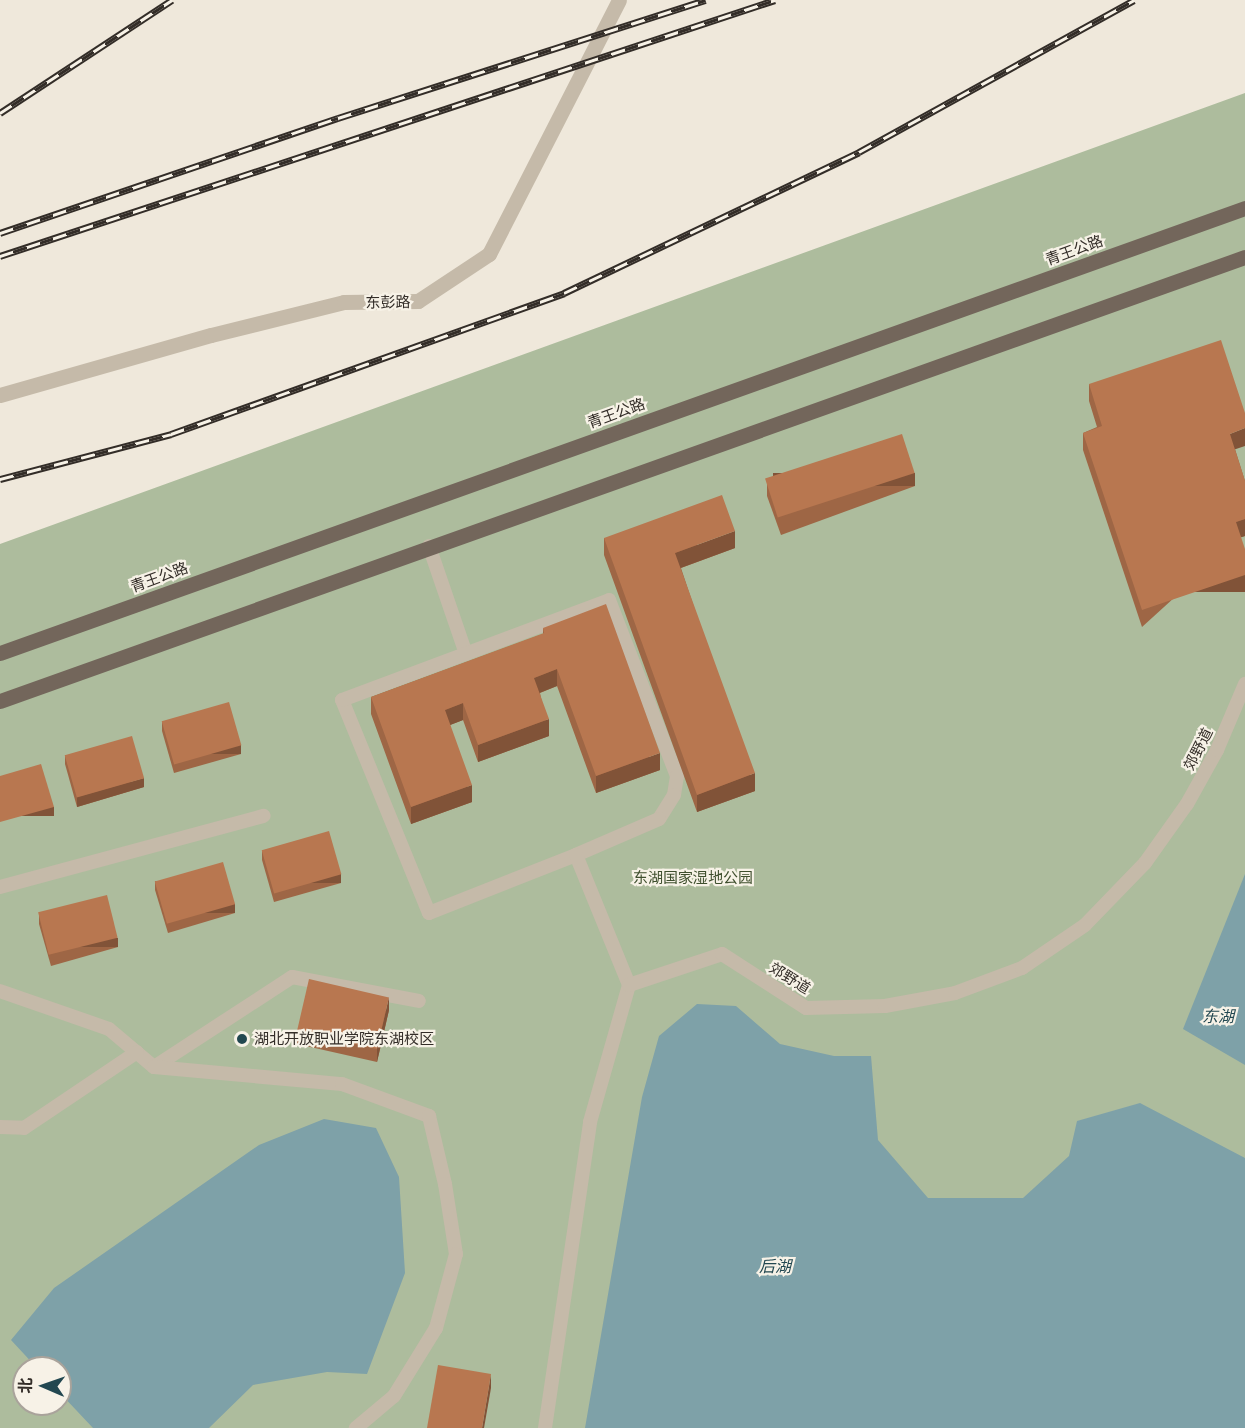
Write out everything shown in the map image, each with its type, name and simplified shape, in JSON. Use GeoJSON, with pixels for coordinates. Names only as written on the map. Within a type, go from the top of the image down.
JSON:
{"type":"FeatureCollection","features":[{"type":"Feature","properties":{"kind":"main road","name":"青王公路"},"geometry":{"type":"LineString","coordinates":[[0,653],[1245,208]]}},
{"type":"Feature","properties":{"kind":"main road"},"geometry":{"type":"LineString","coordinates":[[0,701],[429,546],[1245,257]]}},
{"type":"Feature","properties":{"kind":"street","name":"东彭路"},"geometry":{"type":"LineString","coordinates":[[0,395],[211,335],[344,302],[418,301],[489,254],[619,0]]}},
{"type":"Feature","properties":{"kind":"lane"},"geometry":{"type":"LineString","coordinates":[[429,546],[466,654]]}},
{"type":"Feature","properties":{"kind":"lane"},"geometry":{"type":"LineString","coordinates":[[609,600],[677,776],[675,795],[659,819],[576,855],[429,913],[342,700],[609,600]]}},
{"type":"Feature","properties":{"kind":"lane","name":"郊野道"},"geometry":{"type":"LineString","coordinates":[[630,986],[722,954],[806,1008],[885,1006],[955,993],[1022,968],[1085,925],[1145,862],[1187,804],[1217,750],[1245,684]]}},
{"type":"Feature","properties":{"kind":"lane"},"geometry":{"type":"LineString","coordinates":[[0,887],[264,816]]}},
{"type":"Feature","properties":{"kind":"lane"},"geometry":{"type":"LineString","coordinates":[[544,1428],[590,1122],[630,986],[576,855]]}},
{"type":"Feature","properties":{"kind":"lane"},"geometry":{"type":"LineString","coordinates":[[154,1067],[292,977],[419,1001]]}},
{"type":"Feature","properties":{"kind":"lane"},"geometry":{"type":"LineString","coordinates":[[0,992],[109,1029],[154,1067],[342,1084],[429,1116],[446,1184],[456,1254],[436,1328],[394,1396],[357,1428]]}},
{"type":"Feature","properties":{"kind":"lane"},"geometry":{"type":"LineString","coordinates":[[0,1127],[24,1128],[137,1052]]}},
{"type":"Feature","properties":{"kind":"green space","name":"东湖国家湿地公园"},"geometry":{"type":"Polygon","coordinates":[[[1245,93],[1245,1428],[0,1428],[0,544],[1245,93]]]}},
{"type":"Feature","properties":{"kind":"water","name":"东湖"},"geometry":{"type":"Polygon","coordinates":[[[1245,874],[1245,1065],[1183,1029],[1245,874]]]}},
{"type":"Feature","properties":{"kind":"water","name":"后湖"},"geometry":{"type":"Polygon","coordinates":[[[697,1004],[736,1006],[780,1044],[834,1056],[871,1056],[878,1140],[928,1198],[1023,1198],[1069,1156],[1077,1121],[1140,1103],[1245,1158],[1245,1428],[585,1428],[642,1097],[659,1036],[697,1004]]]}},
{"type":"Feature","properties":{"kind":"water"},"geometry":{"type":"Polygon","coordinates":[[[324,1119],[376,1128],[399,1177],[405,1273],[367,1374],[327,1372],[253,1385],[209,1428],[93,1428],[72,1406],[72,1356],[26,1356],[11,1340],[54,1288],[259,1145],[324,1119]]]}},
{"type":"Feature","properties":{"kind":"building"},"geometry":{"type":"Polygon","coordinates":[[[1221,340],[1245,413],[1245,428],[1230,434],[1245,481],[1245,519],[1236,522],[1245,549],[1245,575],[1142,610],[1083,433],[1102,426],[1089,384],[1221,340]]]}},
{"type":"Feature","properties":{"kind":"building"},"geometry":{"type":"Polygon","coordinates":[[[902,434],[915,473],[778,517],[765,478],[902,434]]]}},
{"type":"Feature","properties":{"kind":"building"},"geometry":{"type":"Polygon","coordinates":[[[722,495],[735,531],[675,553],[755,773],[697,795],[604,538],[722,495]]]}},
{"type":"Feature","properties":{"kind":"building"},"geometry":{"type":"Polygon","coordinates":[[[606,604],[660,753],[596,776],[557,669],[534,678],[549,719],[478,745],[463,703],[445,710],[472,785],[411,807],[371,697],[544,633],[543,628],[606,604]]]}},
{"type":"Feature","properties":{"kind":"building"},"geometry":{"type":"Polygon","coordinates":[[[229,702],[241,745],[174,765],[162,721],[229,702]]]}},
{"type":"Feature","properties":{"kind":"building"},"geometry":{"type":"Polygon","coordinates":[[[132,736],[144,778],[77,798],[65,755],[132,736]]]}},
{"type":"Feature","properties":{"kind":"building"},"geometry":{"type":"Polygon","coordinates":[[[41,764],[54,807],[0,822],[0,776],[41,764]]]}},
{"type":"Feature","properties":{"kind":"building"},"geometry":{"type":"Polygon","coordinates":[[[329,831],[341,874],[274,894],[262,850],[329,831]]]}},
{"type":"Feature","properties":{"kind":"building"},"geometry":{"type":"Polygon","coordinates":[[[223,862],[235,904],[167,924],[155,882],[223,862]]]}},
{"type":"Feature","properties":{"kind":"building"},"geometry":{"type":"Polygon","coordinates":[[[107,895],[118,938],[49,955],[38,912],[107,895]]]}},
{"type":"Feature","properties":{"kind":"building"},"geometry":{"type":"Polygon","coordinates":[[[309,979],[389,997],[377,1049],[297,1031],[309,979]]]}},
{"type":"Feature","properties":{"kind":"building"},"geometry":{"type":"Polygon","coordinates":[[[438,1365],[491,1374],[482,1428],[427,1428],[438,1365]]]}},
{"type":"Feature","properties":{"kind":"railway"},"geometry":{"type":"LineString","coordinates":[[0,113],[172,0]]}},
{"type":"Feature","properties":{"kind":"railway"},"geometry":{"type":"LineString","coordinates":[[0,233],[338,118],[705,0]]}},
{"type":"Feature","properties":{"kind":"railway"},"geometry":{"type":"LineString","coordinates":[[0,256],[775,0]]}},
{"type":"Feature","properties":{"kind":"railway"},"geometry":{"type":"LineString","coordinates":[[0,479],[171,434],[564,293],[859,152],[1134,0]]}},
{"type":"Feature","properties":{"kind":"place","name":"湖北开放职业学院东湖校区"},"geometry":{"type":"Point","coordinates":[242,1039]}}]}
